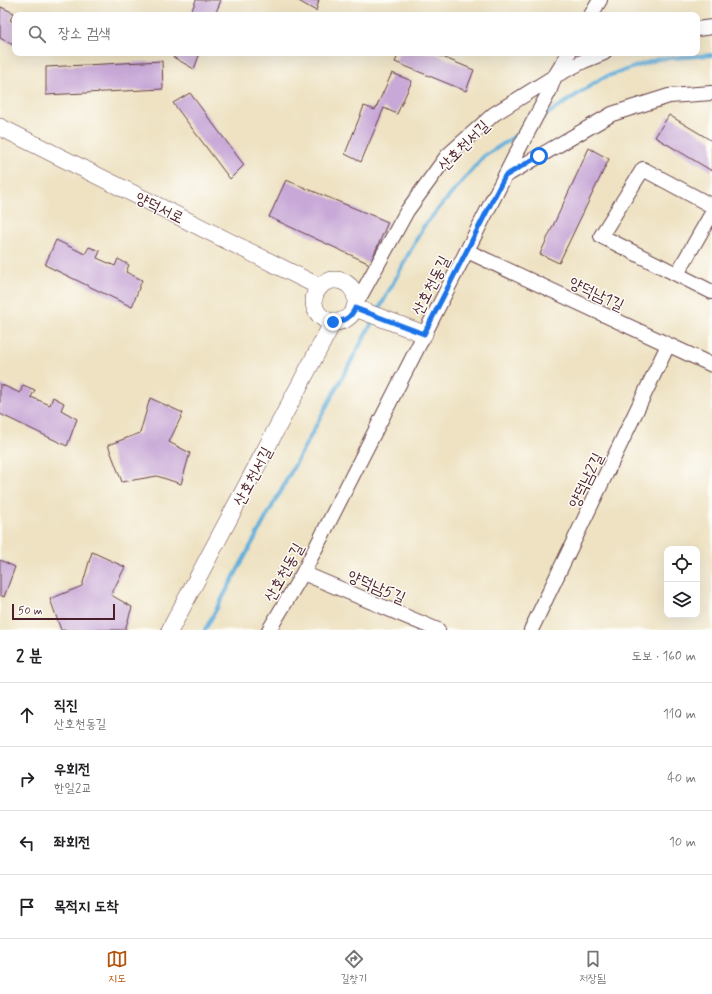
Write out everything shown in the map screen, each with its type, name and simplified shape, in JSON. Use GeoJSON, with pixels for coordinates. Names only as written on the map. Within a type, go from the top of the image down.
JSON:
{"type":"FeatureCollection","features":[{"type":"Feature","properties":{"kind":"street"},"geometry":{"type":"LineString","coordinates":[[593,12],[600,0]]}},
{"type":"Feature","properties":{"kind":"street"},"geometry":{"type":"LineString","coordinates":[[700,29],[712,28]]}},
{"type":"Feature","properties":{"kind":"street","name":"산호천동길"},"geometry":{"type":"LineString","coordinates":[[269,630],[303,574],[421,333],[467,251],[549,92],[555,76],[567,56]]}},
{"type":"Feature","properties":{"kind":"street","name":"산호천서길"},"geometry":{"type":"LineString","coordinates":[[359,307],[407,211],[447,156],[494,114],[555,76],[596,56]]}},
{"type":"Feature","properties":{"kind":"street"},"geometry":{"type":"LineString","coordinates":[[505,176],[612,114],[669,96],[712,93]]}},
{"type":"Feature","properties":{"kind":"street","name":"양덕서로"},"geometry":{"type":"LineString","coordinates":[[0,127],[320,287]]}},
{"type":"Feature","properties":{"kind":"street"},"geometry":{"type":"LineString","coordinates":[[712,206],[643,168],[602,236],[712,292]]}},
{"type":"Feature","properties":{"kind":"street"},"geometry":{"type":"LineString","coordinates":[[677,274],[712,213]]}},
{"type":"Feature","properties":{"kind":"street","name":"양덕남1길"},"geometry":{"type":"LineString","coordinates":[[467,251],[712,365]]}},
{"type":"Feature","properties":{"kind":"street"},"geometry":{"type":"LineString","coordinates":[[338,280],[345,282],[354,291],[359,307],[345,320],[333,322],[326,320],[317,311],[315,298],[320,287],[326,282],[338,280]]}},
{"type":"Feature","properties":{"kind":"street"},"geometry":{"type":"LineString","coordinates":[[359,307],[421,333]]}},
{"type":"Feature","properties":{"kind":"street","name":"산호천서길"},"geometry":{"type":"LineString","coordinates":[[170,630],[333,322]]}},
{"type":"Feature","properties":{"kind":"street","name":"양덕남2길"},"geometry":{"type":"LineString","coordinates":[[532,630],[668,345]]}},
{"type":"Feature","properties":{"kind":"street","name":"양덕남5길"},"geometry":{"type":"LineString","coordinates":[[303,574],[438,630]]}},
{"type":"Feature","properties":{"kind":"building"},"geometry":{"type":"Polygon","coordinates":[[[196,0],[221,0],[216,12],[191,12],[196,0]]]}},
{"type":"Feature","properties":{"kind":"building"},"geometry":{"type":"Polygon","coordinates":[[[297,0],[319,0],[316,11],[297,0]]]}},
{"type":"Feature","properties":{"kind":"building"},"geometry":{"type":"Polygon","coordinates":[[[1,7],[12,12],[10,20],[12,21],[12,44],[0,38],[1,7]]]}},
{"type":"Feature","properties":{"kind":"building"},"geometry":{"type":"Polygon","coordinates":[[[174,56],[199,56],[194,69],[174,56]]]}},
{"type":"Feature","properties":{"kind":"building"},"geometry":{"type":"Polygon","coordinates":[[[398,56],[440,56],[474,70],[466,91],[395,62],[398,56]]]}},
{"type":"Feature","properties":{"kind":"building"},"geometry":{"type":"Polygon","coordinates":[[[162,61],[163,89],[46,95],[46,67],[162,61]]]}},
{"type":"Feature","properties":{"kind":"building"},"geometry":{"type":"Polygon","coordinates":[[[392,73],[412,81],[397,114],[384,108],[361,162],[345,154],[364,106],[375,110],[392,73]]]}},
{"type":"Feature","properties":{"kind":"building"},"geometry":{"type":"Polygon","coordinates":[[[190,93],[244,165],[230,179],[173,103],[190,93]]]}},
{"type":"Feature","properties":{"kind":"building"},"geometry":{"type":"Polygon","coordinates":[[[669,115],[712,141],[712,171],[655,137],[669,115]]]}},
{"type":"Feature","properties":{"kind":"building"},"geometry":{"type":"Polygon","coordinates":[[[589,148],[609,159],[559,263],[540,254],[589,148]]]}},
{"type":"Feature","properties":{"kind":"building"},"geometry":{"type":"Polygon","coordinates":[[[286,180],[388,222],[370,264],[269,217],[286,180]]]}},
{"type":"Feature","properties":{"kind":"building"},"geometry":{"type":"Polygon","coordinates":[[[56,240],[85,254],[89,247],[100,251],[97,258],[115,266],[118,259],[129,265],[126,272],[142,280],[132,307],[45,265],[56,240]]]}},
{"type":"Feature","properties":{"kind":"building"},"geometry":{"type":"Polygon","coordinates":[[[0,384],[20,393],[23,385],[35,390],[31,397],[50,405],[53,397],[64,403],[61,410],[77,419],[67,446],[0,414],[0,384]]]}},
{"type":"Feature","properties":{"kind":"building"},"geometry":{"type":"Polygon","coordinates":[[[150,398],[183,413],[169,442],[190,453],[181,484],[157,476],[122,482],[108,445],[140,433],[150,398]]]}},
{"type":"Feature","properties":{"kind":"building"},"geometry":{"type":"Polygon","coordinates":[[[92,552],[125,567],[111,595],[132,607],[125,630],[61,630],[50,599],[82,586],[92,552]]]}},
{"type":"Feature","properties":{"kind":"building"},"geometry":{"type":"Polygon","coordinates":[[[0,560],[15,567],[4,597],[0,595],[0,560]]]}},
{"type":"Feature","properties":{"kind":"waterway"},"geometry":{"type":"LineString","coordinates":[[700,56],[712,55]]}},
{"type":"Feature","properties":{"kind":"waterway"},"geometry":{"type":"LineString","coordinates":[[540,119],[602,78],[658,59],[698,56]]}},
{"type":"Feature","properties":{"kind":"waterway"},"geometry":{"type":"LineString","coordinates":[[377,313],[423,227],[483,157],[523,131]]}},
{"type":"Feature","properties":{"kind":"waterway"},"geometry":{"type":"LineString","coordinates":[[205,630],[374,319]]}},
{"type":"Feature","properties":{"kind":"route"},"geometry":{"type":"LineString","coordinates":[[333,322],[345,320],[351,316],[355,308],[424,334],[505,176],[539,156]]}}]}
